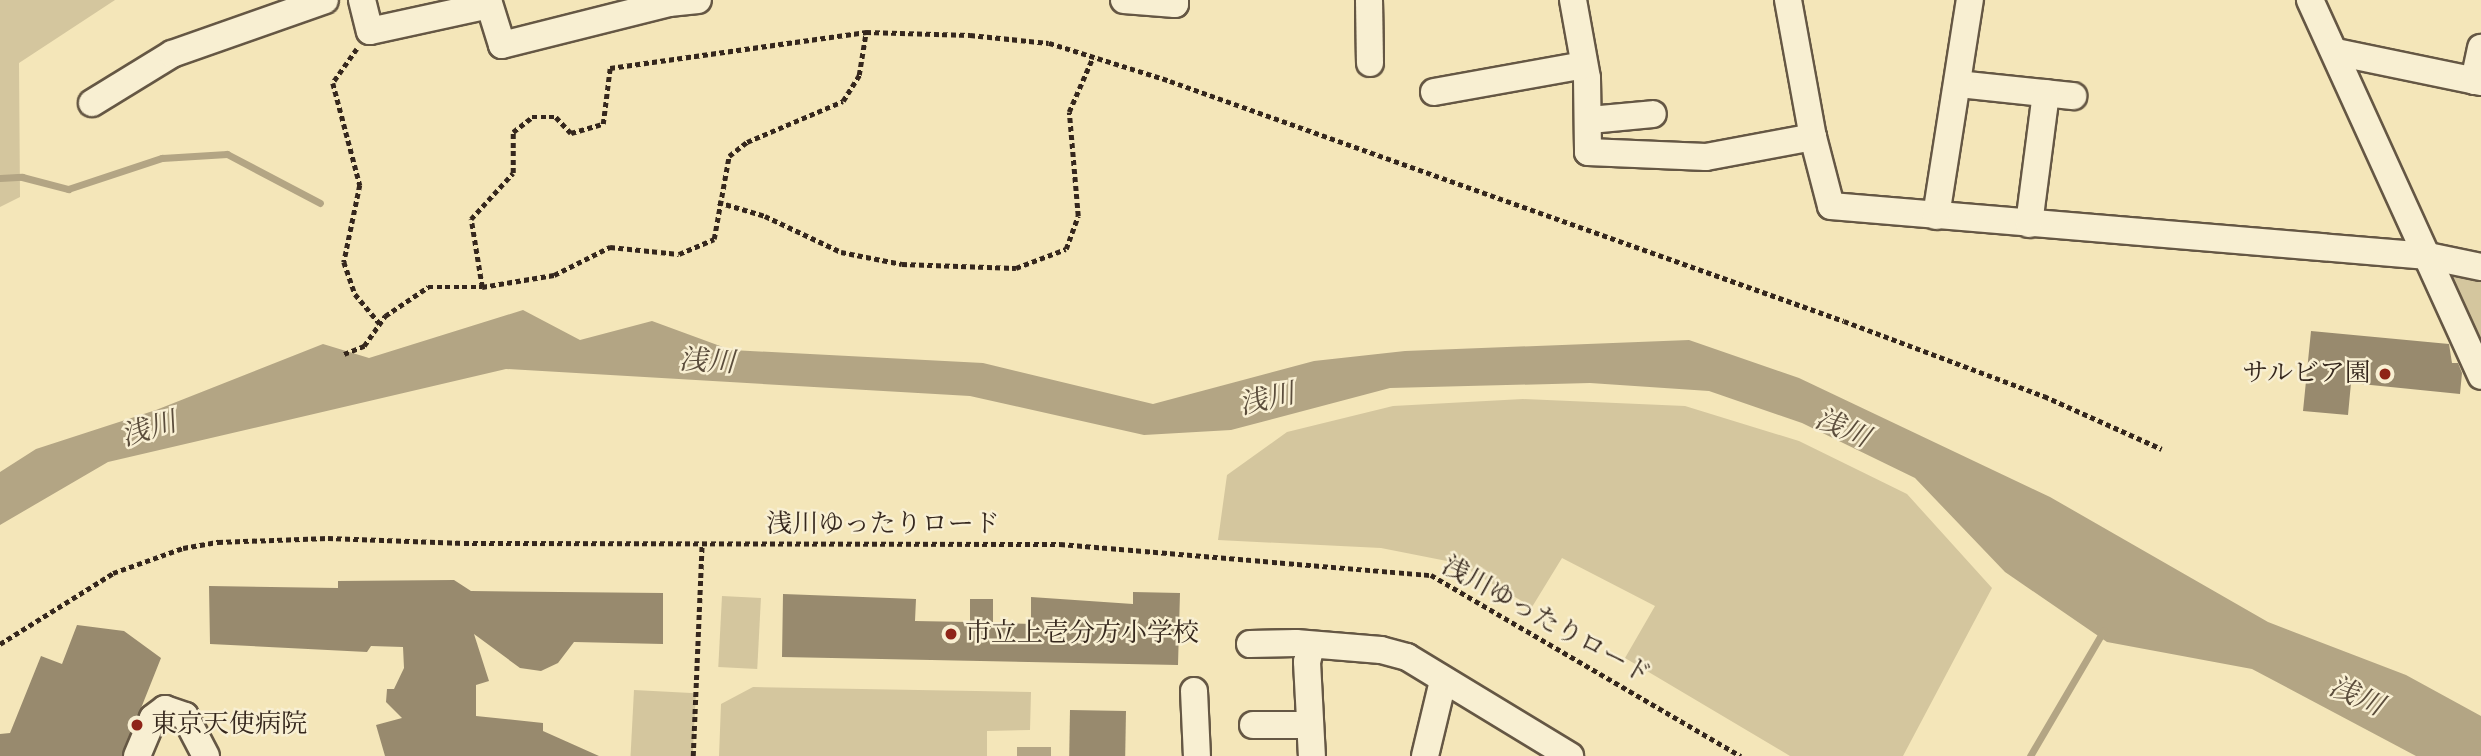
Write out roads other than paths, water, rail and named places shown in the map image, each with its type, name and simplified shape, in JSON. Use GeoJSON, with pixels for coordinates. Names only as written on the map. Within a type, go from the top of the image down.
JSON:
{"type":"FeatureCollection","features":[{"type":"Feature","properties":{"kind":"street"},"geometry":{"type":"LineString","coordinates":[[92,103],[172,54],[325,0]]}},
{"type":"Feature","properties":{"kind":"street"},"geometry":{"type":"LineString","coordinates":[[362,0],[370,31],[489,2],[502,45],[669,1],[698,0]]}},
{"type":"Feature","properties":{"kind":"street"},"geometry":{"type":"LineString","coordinates":[[1124,0],[1175,4],[1175,0]]}},
{"type":"Feature","properties":{"kind":"street"},"geometry":{"type":"LineString","coordinates":[[1369,0],[1370,63]]}},
{"type":"Feature","properties":{"kind":"street"},"geometry":{"type":"LineString","coordinates":[[1573,0],[1590,120],[1588,152],[1663,158],[1706,157],[1813,137]]}},
{"type":"Feature","properties":{"kind":"street"},"geometry":{"type":"LineString","coordinates":[[1788,0],[1813,137],[1831,206],[2428,256],[2481,267]]}},
{"type":"Feature","properties":{"kind":"street"},"geometry":{"type":"LineString","coordinates":[[1936,216],[1970,0]]}},
{"type":"Feature","properties":{"kind":"street"},"geometry":{"type":"LineString","coordinates":[[2310,0],[2336,52],[2481,376]]}},
{"type":"Feature","properties":{"kind":"street"},"geometry":{"type":"LineString","coordinates":[[2336,52],[2478,81],[2481,48]]}},
{"type":"Feature","properties":{"kind":"street"},"geometry":{"type":"LineString","coordinates":[[1434,92],[1584,65]]}},
{"type":"Feature","properties":{"kind":"street"},"geometry":{"type":"LineString","coordinates":[[1958,84],[2073,96]]}},
{"type":"Feature","properties":{"kind":"street"},"geometry":{"type":"LineString","coordinates":[[2029,224],[2046,93]]}},
{"type":"Feature","properties":{"kind":"street"},"geometry":{"type":"LineString","coordinates":[[1590,120],[1653,114]]}},
{"type":"Feature","properties":{"kind":"street"},"geometry":{"type":"LineString","coordinates":[[1250,644],[1381,650],[1407,657],[1570,756]]}},
{"type":"Feature","properties":{"kind":"street"},"geometry":{"type":"LineString","coordinates":[[1311,646],[1307,662],[1312,756]]}},
{"type":"Feature","properties":{"kind":"street"},"geometry":{"type":"LineString","coordinates":[[1424,756],[1443,681]]}},
{"type":"Feature","properties":{"kind":"street"},"geometry":{"type":"LineString","coordinates":[[1194,691],[1197,756]]}},
{"type":"Feature","properties":{"kind":"street"},"geometry":{"type":"LineString","coordinates":[[137,756],[153,718],[165,709],[185,716],[206,756]]}},
{"type":"Feature","properties":{"kind":"street"},"geometry":{"type":"LineString","coordinates":[[1253,725],[1310,724]]}},
{"type":"Feature","properties":{"kind":"water","name":"浅川"},"geometry":{"type":"Polygon","coordinates":[[[523,310],[580,340],[652,321],[731,350],[983,363],[1153,404],[1314,361],[1405,351],[1689,340],[1799,378],[2050,497],[2268,622],[2406,675],[2481,716],[2481,756],[2416,756],[2252,669],[2107,642],[2005,572],[1915,478],[1802,423],[1709,391],[1590,383],[1390,388],[1231,430],[1144,435],[970,396],[506,369],[108,462],[0,525],[0,472],[36,449],[156,410],[323,344],[369,358],[523,310]]]}},
{"type":"Feature","properties":{"kind":"water"},"geometry":{"type":"Polygon","coordinates":[[[1017,747],[1051,747],[1051,756],[1017,756],[1017,747]]]}},
{"type":"Feature","properties":{"kind":"waterway"},"geometry":{"type":"LineString","coordinates":[[0,178],[22,177],[68,189],[162,158],[227,154],[320,203]]}},
{"type":"Feature","properties":{"kind":"waterway"},"geometry":{"type":"LineString","coordinates":[[2030,756],[2104,630]]}},
{"type":"Feature","properties":{"kind":"place","name":"サルビア園"},"geometry":{"type":"Point","coordinates":[2385,374]}},
{"type":"Feature","properties":{"kind":"place","name":"市立上壱分方小学校"},"geometry":{"type":"Point","coordinates":[951,634]}},
{"type":"Feature","properties":{"kind":"place","name":"東京天使病院"},"geometry":{"type":"Point","coordinates":[137,725]}}]}
